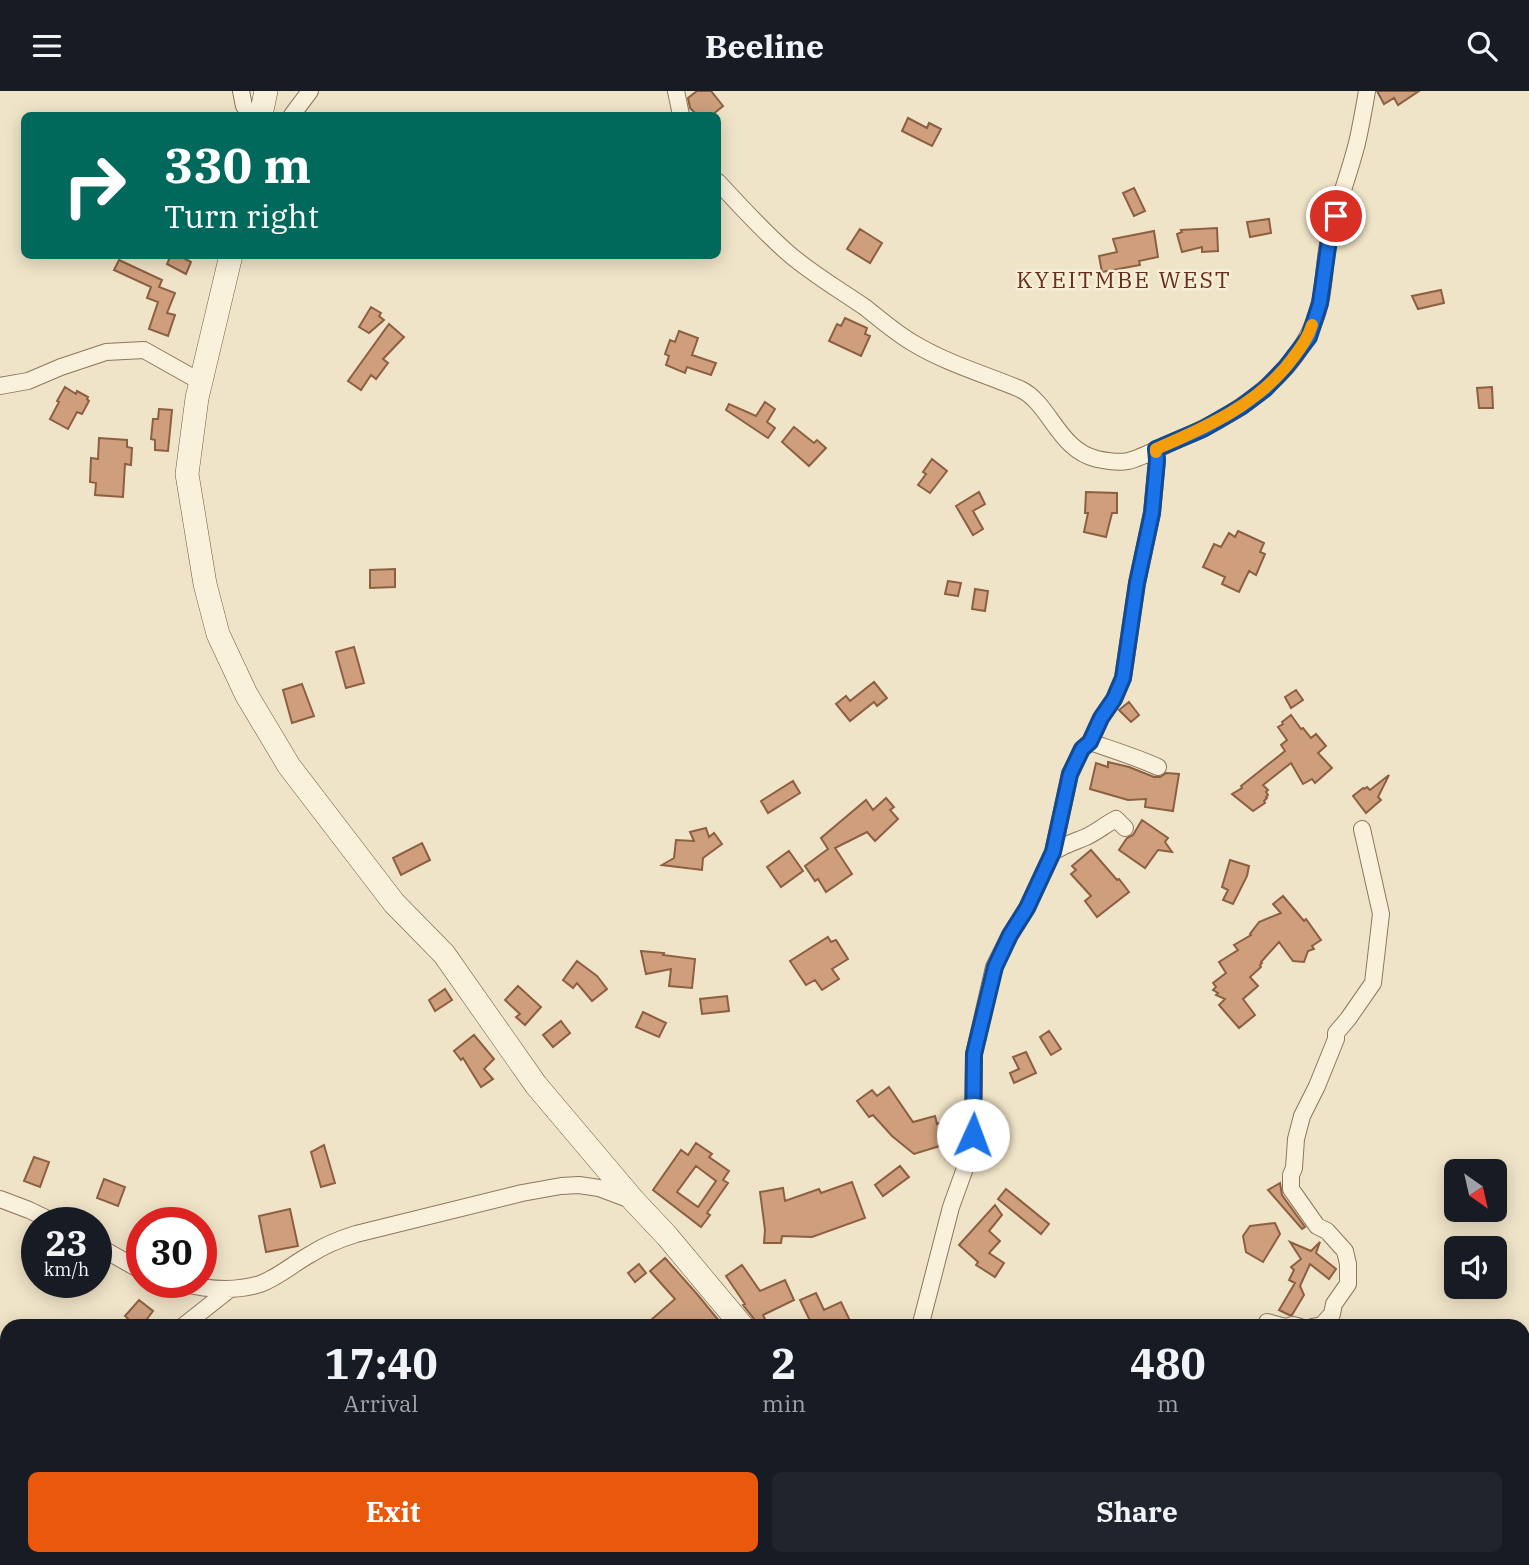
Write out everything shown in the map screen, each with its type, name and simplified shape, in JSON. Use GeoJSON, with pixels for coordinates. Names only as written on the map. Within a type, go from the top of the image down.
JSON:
{"type":"FeatureCollection","features":[{"type":"Feature","properties":{"kind":"street"},"geometry":{"type":"LineString","coordinates":[[241,91],[244,107],[249,112]]}},
{"type":"Feature","properties":{"kind":"street"},"geometry":{"type":"LineString","coordinates":[[262,112],[266,91]]}},
{"type":"Feature","properties":{"kind":"street"},"geometry":{"type":"LineString","coordinates":[[294,112],[310,91]]}},
{"type":"Feature","properties":{"kind":"street"},"geometry":{"type":"LineString","coordinates":[[676,91],[680,112]]}},
{"type":"Feature","properties":{"kind":"street"},"geometry":{"type":"LineString","coordinates":[[721,185],[789,253],[912,343],[946,360],[1024,391],[1081,453],[1114,462],[1129,461],[1203,429],[1241,407],[1265,389],[1309,337],[1320,303],[1329,240],[1357,141],[1367,91]]}},
{"type":"Feature","properties":{"kind":"street"},"geometry":{"type":"LineString","coordinates":[[230,259],[197,398],[187,474],[205,584],[218,634],[246,694],[289,766],[394,902],[444,954],[536,1085],[736,1319]]}},
{"type":"Feature","properties":{"kind":"street"},"geometry":{"type":"LineString","coordinates":[[0,386],[28,381],[106,352],[144,350],[201,382]]}},
{"type":"Feature","properties":{"kind":"street"},"geometry":{"type":"LineString","coordinates":[[922,1319],[973,1135],[974,1054],[988,989],[1010,935],[1027,908],[1053,852],[1070,774],[1082,749],[1090,742],[1114,699],[1123,678],[1137,583],[1152,513],[1156,449]]}},
{"type":"Feature","properties":{"kind":"street"},"geometry":{"type":"LineString","coordinates":[[1129,461],[1142,467],[1156,479]]}},
{"type":"Feature","properties":{"kind":"street"},"geometry":{"type":"LineString","coordinates":[[1090,742],[1158,767]]}},
{"type":"Feature","properties":{"kind":"street"},"geometry":{"type":"LineString","coordinates":[[1053,852],[1087,837],[1116,818],[1125,828]]}},
{"type":"Feature","properties":{"kind":"street"},"geometry":{"type":"LineString","coordinates":[[1327,1319],[1348,1284],[1349,1264],[1345,1251],[1327,1231],[1317,1226],[1291,1189],[1291,1175],[1302,1116],[1317,1086],[1336,1033],[1373,983],[1381,914],[1362,829]]}},
{"type":"Feature","properties":{"kind":"street"},"geometry":{"type":"LineString","coordinates":[[217,1288],[244,1288],[261,1283],[279,1275],[312,1253],[356,1234],[522,1193],[579,1185],[599,1188],[634,1201]]}},
{"type":"Feature","properties":{"kind":"street"},"geometry":{"type":"LineString","coordinates":[[0,1199],[21,1207]]}},
{"type":"Feature","properties":{"kind":"street"},"geometry":{"type":"LineString","coordinates":[[192,1319],[230,1289]]}},
{"type":"Feature","properties":{"kind":"building"},"geometry":{"type":"Polygon","coordinates":[[[697,91],[711,91],[723,106],[716,112],[694,112],[690,108],[688,98],[697,91]]]}},
{"type":"Feature","properties":{"kind":"building"},"geometry":{"type":"Polygon","coordinates":[[[1377,91],[1419,91],[1398,105],[1394,98],[1384,104],[1377,91]]]}},
{"type":"Feature","properties":{"kind":"building"},"geometry":{"type":"Polygon","coordinates":[[[908,118],[927,128],[929,123],[941,129],[932,146],[902,131],[908,118]]]}},
{"type":"Feature","properties":{"kind":"building"},"geometry":{"type":"Polygon","coordinates":[[[1134,188],[1145,211],[1134,216],[1123,193],[1134,188]]]}},
{"type":"Feature","properties":{"kind":"building"},"geometry":{"type":"Polygon","coordinates":[[[1269,219],[1271,233],[1250,237],[1247,222],[1269,219]]]}},
{"type":"Feature","properties":{"kind":"building"},"geometry":{"type":"Polygon","coordinates":[[[1217,228],[1218,251],[1202,252],[1202,247],[1182,252],[1177,234],[1182,232],[1181,230],[1217,228]]]}},
{"type":"Feature","properties":{"kind":"building"},"geometry":{"type":"Polygon","coordinates":[[[860,229],[882,243],[870,263],[847,249],[860,229]]]}},
{"type":"Feature","properties":{"kind":"building"},"geometry":{"type":"Polygon","coordinates":[[[1154,231],[1158,257],[1139,261],[1140,265],[1102,272],[1099,256],[1117,252],[1113,239],[1154,231]]]}},
{"type":"Feature","properties":{"kind":"building"},"geometry":{"type":"Polygon","coordinates":[[[169,259],[185,259],[191,262],[186,274],[167,264],[169,259]]]}},
{"type":"Feature","properties":{"kind":"building"},"geometry":{"type":"Polygon","coordinates":[[[119,260],[162,280],[159,287],[175,293],[167,313],[175,315],[168,336],[149,329],[158,302],[147,298],[151,287],[114,270],[119,260]]]}},
{"type":"Feature","properties":{"kind":"building"},"geometry":{"type":"Polygon","coordinates":[[[1441,290],[1444,303],[1418,309],[1412,296],[1441,290]]]}},
{"type":"Feature","properties":{"kind":"building"},"geometry":{"type":"Polygon","coordinates":[[[371,307],[381,313],[379,316],[384,320],[369,333],[359,327],[371,307]]]}},
{"type":"Feature","properties":{"kind":"building"},"geometry":{"type":"Polygon","coordinates":[[[845,318],[867,328],[865,334],[870,336],[861,356],[829,341],[837,324],[841,326],[845,318]]]}},
{"type":"Feature","properties":{"kind":"building"},"geometry":{"type":"Polygon","coordinates":[[[389,324],[404,337],[383,359],[388,363],[376,379],[371,375],[361,390],[348,381],[389,324]]]}},
{"type":"Feature","properties":{"kind":"building"},"geometry":{"type":"Polygon","coordinates":[[[679,331],[698,338],[692,355],[716,363],[711,375],[687,367],[685,373],[666,365],[669,356],[665,354],[670,340],[675,342],[679,331]]]}},
{"type":"Feature","properties":{"kind":"building"},"geometry":{"type":"Polygon","coordinates":[[[65,387],[88,397],[89,401],[82,414],[77,412],[68,429],[50,419],[65,387]]]}},
{"type":"Feature","properties":{"kind":"building"},"geometry":{"type":"Polygon","coordinates":[[[1492,387],[1493,408],[1479,408],[1477,388],[1492,387]]]}},
{"type":"Feature","properties":{"kind":"building"},"geometry":{"type":"Polygon","coordinates":[[[765,402],[775,409],[767,422],[775,428],[768,438],[726,410],[729,404],[756,416],[765,402]]]}},
{"type":"Feature","properties":{"kind":"building"},"geometry":{"type":"Polygon","coordinates":[[[159,409],[172,410],[168,451],[155,450],[155,440],[151,439],[153,419],[158,419],[159,409]]]}},
{"type":"Feature","properties":{"kind":"building"},"geometry":{"type":"Polygon","coordinates":[[[794,427],[814,443],[817,440],[826,448],[809,466],[782,442],[794,427]]]}},
{"type":"Feature","properties":{"kind":"building"},"geometry":{"type":"Polygon","coordinates":[[[99,438],[127,440],[127,447],[132,448],[131,465],[125,464],[123,497],[95,495],[96,483],[90,482],[91,458],[98,459],[99,438]]]}},
{"type":"Feature","properties":{"kind":"building"},"geometry":{"type":"Polygon","coordinates":[[[932,459],[947,471],[930,493],[918,485],[932,459]]]}},
{"type":"Feature","properties":{"kind":"building"},"geometry":{"type":"Polygon","coordinates":[[[979,492],[985,504],[973,511],[983,529],[973,535],[956,506],[979,492]]]}},
{"type":"Feature","properties":{"kind":"building"},"geometry":{"type":"Polygon","coordinates":[[[1086,492],[1117,493],[1117,513],[1112,513],[1106,537],[1084,532],[1088,513],[1085,513],[1086,492]]]}},
{"type":"Feature","properties":{"kind":"building"},"geometry":{"type":"Polygon","coordinates":[[[1238,531],[1264,543],[1260,552],[1265,554],[1256,575],[1249,571],[1239,592],[1222,584],[1225,577],[1203,567],[1214,544],[1221,547],[1229,533],[1235,537],[1238,531]]]}},
{"type":"Feature","properties":{"kind":"building"},"geometry":{"type":"Polygon","coordinates":[[[395,569],[395,587],[370,588],[370,570],[395,569]]]}},
{"type":"Feature","properties":{"kind":"building"},"geometry":{"type":"Polygon","coordinates":[[[948,581],[961,583],[958,596],[945,594],[948,581]]]}},
{"type":"Feature","properties":{"kind":"building"},"geometry":{"type":"Polygon","coordinates":[[[975,589],[988,591],[985,611],[972,609],[975,589]]]}},
{"type":"Feature","properties":{"kind":"building"},"geometry":{"type":"Polygon","coordinates":[[[354,647],[364,683],[346,688],[336,652],[354,647]]]}},
{"type":"Feature","properties":{"kind":"building"},"geometry":{"type":"Polygon","coordinates":[[[874,682],[887,698],[877,706],[874,702],[850,721],[836,704],[846,696],[850,701],[874,682]]]}},
{"type":"Feature","properties":{"kind":"building"},"geometry":{"type":"Polygon","coordinates":[[[302,684],[314,716],[292,723],[283,690],[302,684]]]}},
{"type":"Feature","properties":{"kind":"building"},"geometry":{"type":"Polygon","coordinates":[[[1296,690],[1303,700],[1291,708],[1285,697],[1296,690]]]}},
{"type":"Feature","properties":{"kind":"building"},"geometry":{"type":"Polygon","coordinates":[[[1129,702],[1139,715],[1131,722],[1119,710],[1129,702]]]}},
{"type":"Feature","properties":{"kind":"building"},"geometry":{"type":"Polygon","coordinates":[[[1291,715],[1311,738],[1316,734],[1326,746],[1318,753],[1332,768],[1315,783],[1312,779],[1303,784],[1291,763],[1263,785],[1268,790],[1267,798],[1265,803],[1253,811],[1232,794],[1285,751],[1281,745],[1287,740],[1278,727],[1291,715]]]}},
{"type":"Feature","properties":{"kind":"building"},"geometry":{"type":"Polygon","coordinates":[[[1108,762],[1154,777],[1166,773],[1179,774],[1173,811],[1145,807],[1146,799],[1128,800],[1090,789],[1096,763],[1108,767],[1108,762]]]}},
{"type":"Feature","properties":{"kind":"building"},"geometry":{"type":"Polygon","coordinates":[[[1389,775],[1378,797],[1381,800],[1366,813],[1353,796],[1363,788],[1370,790],[1389,775]]]}},
{"type":"Feature","properties":{"kind":"building"},"geometry":{"type":"Polygon","coordinates":[[[793,781],[800,793],[768,813],[761,801],[793,781]]]}},
{"type":"Feature","properties":{"kind":"building"},"geometry":{"type":"Polygon","coordinates":[[[886,798],[894,807],[890,810],[898,819],[875,841],[867,832],[835,848],[852,874],[826,892],[805,866],[828,849],[821,838],[866,800],[873,810],[886,798]]]}},
{"type":"Feature","properties":{"kind":"building"},"geometry":{"type":"Polygon","coordinates":[[[1142,820],[1168,838],[1165,842],[1172,852],[1158,850],[1145,868],[1119,850],[1142,820]]]}},
{"type":"Feature","properties":{"kind":"building"},"geometry":{"type":"Polygon","coordinates":[[[706,828],[709,837],[714,833],[722,844],[703,858],[702,870],[662,865],[674,858],[676,840],[694,841],[690,832],[706,828]]]}},
{"type":"Feature","properties":{"kind":"building"},"geometry":{"type":"Polygon","coordinates":[[[422,843],[430,860],[401,875],[393,858],[422,843]]]}},
{"type":"Feature","properties":{"kind":"building"},"geometry":{"type":"Polygon","coordinates":[[[1091,850],[1129,892],[1097,917],[1085,901],[1091,896],[1071,874],[1076,870],[1072,866],[1091,850]]]}},
{"type":"Feature","properties":{"kind":"building"},"geometry":{"type":"Polygon","coordinates":[[[789,851],[803,871],[781,887],[767,867],[789,851]]]}},
{"type":"Feature","properties":{"kind":"building"},"geometry":{"type":"Polygon","coordinates":[[[1230,860],[1249,866],[1233,904],[1223,900],[1228,890],[1222,887],[1230,860]]]}},
{"type":"Feature","properties":{"kind":"building"},"geometry":{"type":"Polygon","coordinates":[[[1283,896],[1304,921],[1306,919],[1321,940],[1312,946],[1314,949],[1308,951],[1304,962],[1293,961],[1279,942],[1250,977],[1258,986],[1243,999],[1255,1015],[1239,1028],[1219,1005],[1225,999],[1216,995],[1218,993],[1213,990],[1216,987],[1213,983],[1226,973],[1219,962],[1238,950],[1234,945],[1251,935],[1259,922],[1281,913],[1273,904],[1283,896]]]}},
{"type":"Feature","properties":{"kind":"building"},"geometry":{"type":"Polygon","coordinates":[[[828,937],[831,942],[836,940],[848,959],[832,969],[839,979],[822,990],[815,980],[806,985],[790,961],[828,937]]]}},
{"type":"Feature","properties":{"kind":"building"},"geometry":{"type":"Polygon","coordinates":[[[641,951],[695,959],[692,988],[669,986],[671,969],[646,974],[641,951]]]}},
{"type":"Feature","properties":{"kind":"building"},"geometry":{"type":"Polygon","coordinates":[[[577,961],[597,976],[607,989],[592,1001],[577,983],[573,988],[563,980],[577,961]]]}},
{"type":"Feature","properties":{"kind":"building"},"geometry":{"type":"Polygon","coordinates":[[[518,986],[541,1007],[525,1025],[516,1017],[520,1014],[505,1000],[518,986]]]}},
{"type":"Feature","properties":{"kind":"building"},"geometry":{"type":"Polygon","coordinates":[[[445,989],[452,1000],[435,1011],[429,1000],[445,989]]]}},
{"type":"Feature","properties":{"kind":"building"},"geometry":{"type":"Polygon","coordinates":[[[727,996],[729,1011],[702,1014],[700,999],[727,996]]]}},
{"type":"Feature","properties":{"kind":"building"},"geometry":{"type":"Polygon","coordinates":[[[643,1012],[666,1023],[659,1037],[636,1027],[643,1012]]]}},
{"type":"Feature","properties":{"kind":"building"},"geometry":{"type":"Polygon","coordinates":[[[561,1021],[570,1033],[553,1047],[543,1035],[561,1021]]]}},
{"type":"Feature","properties":{"kind":"building"},"geometry":{"type":"Polygon","coordinates":[[[1049,1031],[1061,1049],[1051,1055],[1040,1037],[1049,1031]]]}},
{"type":"Feature","properties":{"kind":"building"},"geometry":{"type":"Polygon","coordinates":[[[474,1035],[494,1059],[484,1069],[493,1079],[481,1087],[463,1058],[461,1060],[454,1051],[474,1035]]]}},
{"type":"Feature","properties":{"kind":"building"},"geometry":{"type":"Polygon","coordinates":[[[1026,1052],[1036,1073],[1014,1083],[1010,1073],[1019,1069],[1013,1057],[1026,1052]]]}},
{"type":"Feature","properties":{"kind":"building"},"geometry":{"type":"Polygon","coordinates":[[[889,1087],[913,1122],[935,1116],[937,1124],[943,1122],[946,1135],[940,1136],[943,1145],[914,1154],[892,1136],[873,1115],[869,1117],[857,1101],[872,1090],[877,1096],[889,1087]]]}},
{"type":"Feature","properties":{"kind":"building"},"geometry":{"type":"Polygon","coordinates":[[[696,1143],[712,1154],[709,1157],[729,1171],[723,1180],[728,1183],[707,1213],[710,1215],[701,1227],[653,1190],[681,1150],[688,1155],[696,1143]],[[696,1166],[677,1192],[698,1207],[716,1181],[696,1166]]]}},
{"type":"Feature","properties":{"kind":"building"},"geometry":{"type":"Polygon","coordinates":[[[324,1145],[335,1183],[321,1187],[311,1152],[324,1145]]]}},
{"type":"Feature","properties":{"kind":"building"},"geometry":{"type":"Polygon","coordinates":[[[34,1157],[49,1162],[40,1187],[24,1181],[34,1157]]]}},
{"type":"Feature","properties":{"kind":"building"},"geometry":{"type":"Polygon","coordinates":[[[900,1166],[909,1177],[883,1196],[875,1185],[900,1166]]]}},
{"type":"Feature","properties":{"kind":"building"},"geometry":{"type":"Polygon","coordinates":[[[104,1179],[125,1187],[118,1206],[97,1198],[104,1179]]]}},
{"type":"Feature","properties":{"kind":"building"},"geometry":{"type":"Polygon","coordinates":[[[852,1182],[865,1218],[812,1237],[782,1236],[781,1243],[764,1243],[760,1192],[783,1188],[785,1201],[819,1189],[821,1193],[852,1182]]]}},
{"type":"Feature","properties":{"kind":"building"},"geometry":{"type":"Polygon","coordinates":[[[1280,1183],[1282,1195],[1305,1227],[1302,1229],[1268,1190],[1280,1183]]]}},
{"type":"Feature","properties":{"kind":"building"},"geometry":{"type":"Polygon","coordinates":[[[1006,1189],[1049,1224],[1041,1234],[998,1199],[1006,1189]]]}},
{"type":"Feature","properties":{"kind":"building"},"geometry":{"type":"Polygon","coordinates":[[[995,1205],[1002,1215],[989,1231],[1000,1241],[989,1253],[1004,1263],[995,1277],[976,1265],[978,1262],[959,1245],[995,1205]]]}},
{"type":"Feature","properties":{"kind":"building"},"geometry":{"type":"Polygon","coordinates":[[[290,1209],[298,1246],[266,1252],[259,1216],[290,1209]]]}},
{"type":"Feature","properties":{"kind":"building"},"geometry":{"type":"Polygon","coordinates":[[[1275,1223],[1280,1234],[1263,1262],[1246,1252],[1243,1236],[1250,1226],[1275,1223]]]}},
{"type":"Feature","properties":{"kind":"building"},"geometry":{"type":"Polygon","coordinates":[[[1290,1242],[1311,1251],[1320,1242],[1316,1253],[1336,1269],[1329,1279],[1310,1264],[1300,1286],[1304,1295],[1292,1315],[1279,1310],[1295,1283],[1289,1280],[1294,1270],[1291,1267],[1301,1259],[1290,1242]]]}},
{"type":"Feature","properties":{"kind":"building"},"geometry":{"type":"Polygon","coordinates":[[[665,1258],[717,1319],[652,1319],[675,1299],[650,1271],[665,1258]]]}},
{"type":"Feature","properties":{"kind":"building"},"geometry":{"type":"Polygon","coordinates":[[[639,1264],[646,1273],[635,1282],[628,1273],[639,1264]]]}},
{"type":"Feature","properties":{"kind":"building"},"geometry":{"type":"Polygon","coordinates":[[[742,1265],[760,1291],[785,1280],[794,1300],[763,1315],[765,1319],[754,1319],[726,1276],[742,1265]]]}},
{"type":"Feature","properties":{"kind":"building"},"geometry":{"type":"Polygon","coordinates":[[[816,1293],[824,1310],[841,1302],[849,1319],[809,1319],[800,1300],[816,1293]]]}},
{"type":"Feature","properties":{"kind":"building"},"geometry":{"type":"Polygon","coordinates":[[[139,1300],[153,1311],[147,1319],[128,1319],[125,1316],[139,1300]]]}},
{"type":"Feature","properties":{"kind":"slow traffic"},"geometry":{"type":"LineString","coordinates":[[1156,452],[1156,449],[1203,429],[1241,407],[1265,389],[1309,337],[1312,325]]}},
{"type":"Feature","properties":{"kind":"district","name":"KYEITMBE WEST"},"geometry":{"type":"Point","coordinates":[1124,279]}},
{"type":"Feature","properties":{"kind":"route"},"geometry":{"type":"LineString","coordinates":[[973,1135],[974,1054],[995,967],[1053,852],[1070,774],[1082,749],[1090,742],[1114,699],[1123,678],[1137,583],[1152,513],[1156,449],[1203,429],[1241,407],[1265,389],[1286,367],[1309,337],[1320,303],[1329,240],[1336,216]]}}]}
